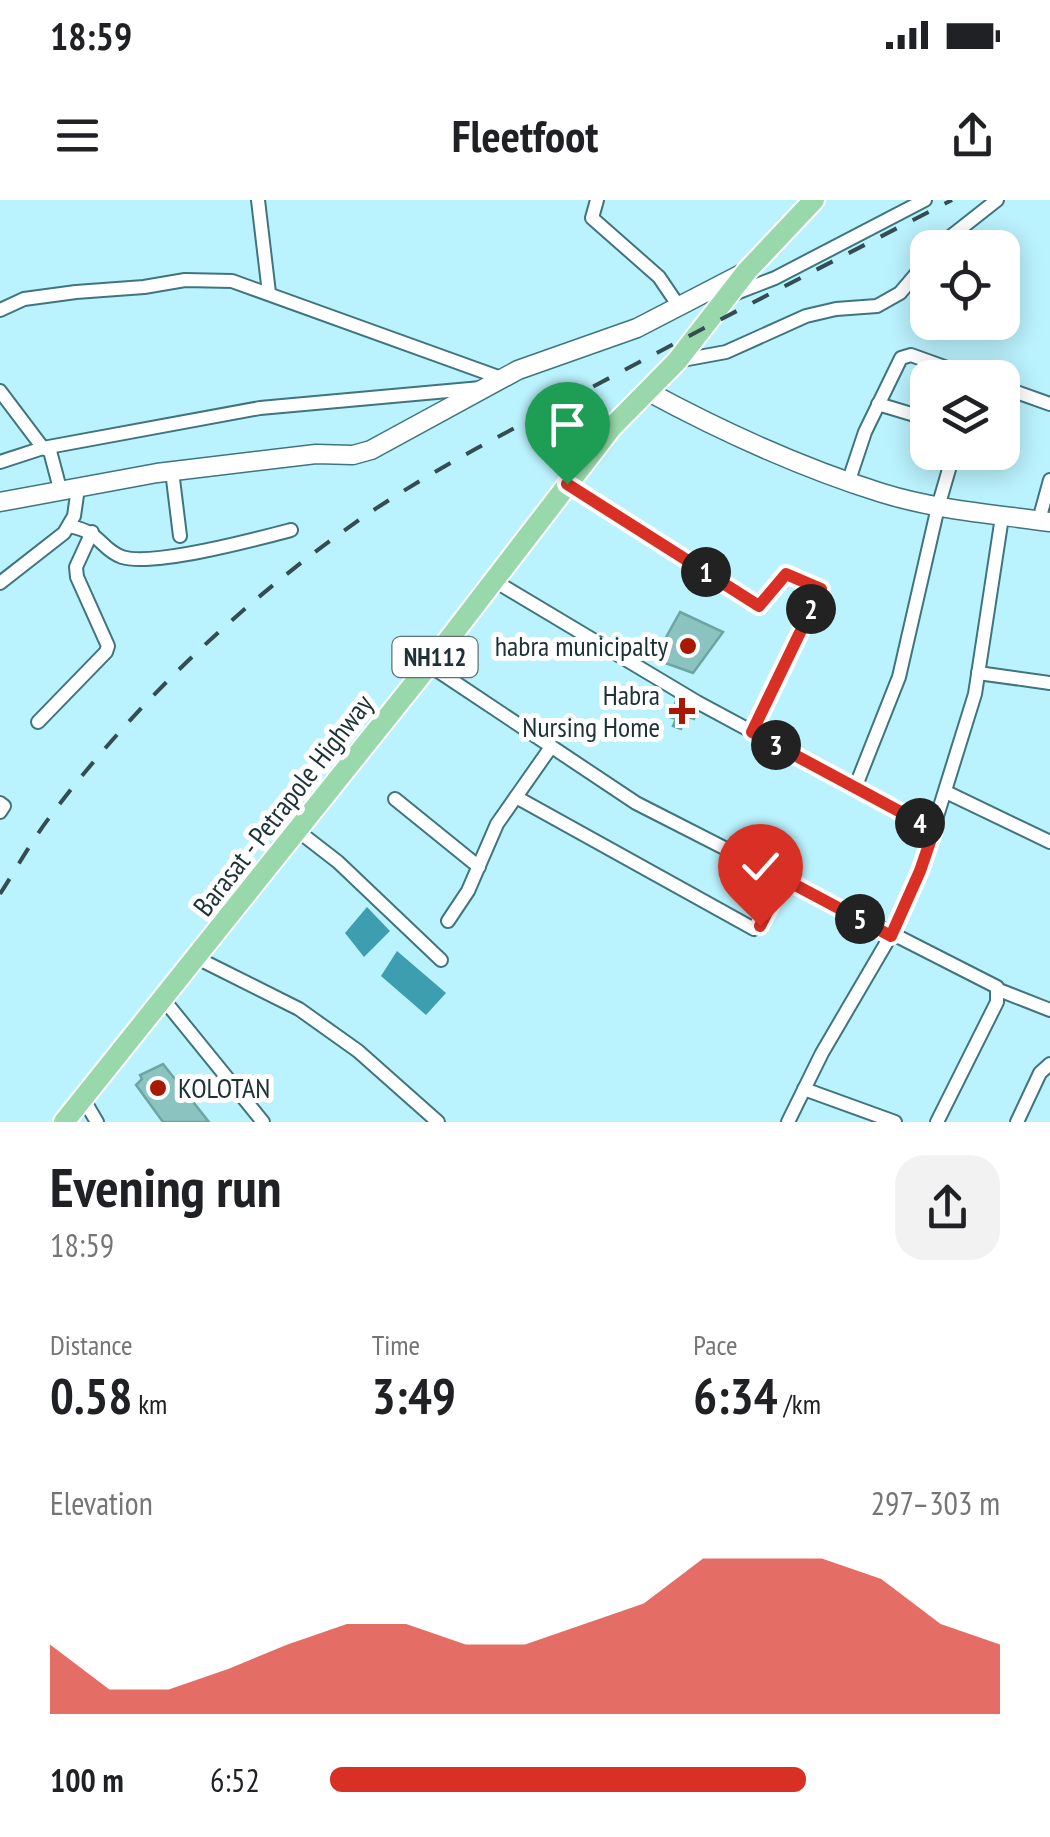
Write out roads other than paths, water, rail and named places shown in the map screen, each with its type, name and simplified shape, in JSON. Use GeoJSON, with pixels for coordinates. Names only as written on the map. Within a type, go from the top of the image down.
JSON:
{"type":"FeatureCollection","features":[{"type":"Feature","properties":{"kind":"highway","name":"Barasat - Petrapole Highway"},"geometry":{"type":"LineString","coordinates":[[64,1122],[429,665],[612,427],[677,361],[748,271],[814,200]]}},
{"type":"Feature","properties":{"kind":"main road"},"geometry":{"type":"LineString","coordinates":[[0,502],[69,486],[172,471],[316,454],[353,455],[390,442],[501,378],[637,328],[748,271]]}},
{"type":"Feature","properties":{"kind":"main road"},"geometry":{"type":"LineString","coordinates":[[647,391],[786,456],[882,493],[938,506],[1044,521]]}},
{"type":"Feature","properties":{"kind":"street"},"geometry":{"type":"LineString","coordinates":[[258,200],[269,293]]}},
{"type":"Feature","properties":{"kind":"street"},"geometry":{"type":"LineString","coordinates":[[597,200],[592,218],[659,276],[678,305]]}},
{"type":"Feature","properties":{"kind":"street"},"geometry":{"type":"LineString","coordinates":[[728,296],[775,278],[925,200]]}},
{"type":"Feature","properties":{"kind":"street"},"geometry":{"type":"LineString","coordinates":[[959,230],[997,200]]}},
{"type":"Feature","properties":{"kind":"street"},"geometry":{"type":"LineString","coordinates":[[0,310],[24,299],[185,280],[232,281],[501,378]]}},
{"type":"Feature","properties":{"kind":"street"},"geometry":{"type":"LineString","coordinates":[[677,361],[726,352],[821,312],[877,306],[910,281]]}},
{"type":"Feature","properties":{"kind":"street"},"geometry":{"type":"LineString","coordinates":[[849,480],[898,363],[911,355],[925,360]]}},
{"type":"Feature","properties":{"kind":"street"},"geometry":{"type":"LineString","coordinates":[[0,462],[43,448],[260,408],[482,388]]}},
{"type":"Feature","properties":{"kind":"street"},"geometry":{"type":"LineString","coordinates":[[0,391],[43,448],[50,451],[69,486],[69,526]]}},
{"type":"Feature","properties":{"kind":"street"},"geometry":{"type":"LineString","coordinates":[[1020,393],[1050,404]]}},
{"type":"Feature","properties":{"kind":"street"},"geometry":{"type":"LineString","coordinates":[[878,404],[910,414]]}},
{"type":"Feature","properties":{"kind":"street"},"geometry":{"type":"LineString","coordinates":[[854,788],[899,678],[949,470]]}},
{"type":"Feature","properties":{"kind":"street"},"geometry":{"type":"LineString","coordinates":[[172,471],[180,536]]}},
{"type":"Feature","properties":{"kind":"street"},"geometry":{"type":"LineString","coordinates":[[1044,521],[1050,480]]}},
{"type":"Feature","properties":{"kind":"street"},"geometry":{"type":"LineString","coordinates":[[567,484],[759,606],[786,574],[821,589],[752,732]]}},
{"type":"Feature","properties":{"kind":"street"},"geometry":{"type":"LineString","coordinates":[[788,1122],[891,936],[920,871],[978,673],[1002,517]]}},
{"type":"Feature","properties":{"kind":"street"},"geometry":{"type":"LineString","coordinates":[[69,526],[92,532],[114,552],[131,558],[197,552],[291,530]]}},
{"type":"Feature","properties":{"kind":"street"},"geometry":{"type":"LineString","coordinates":[[0,583],[69,526]]}},
{"type":"Feature","properties":{"kind":"street"},"geometry":{"type":"LineString","coordinates":[[38,722],[108,646],[81,588],[76,566],[92,532]]}},
{"type":"Feature","properties":{"kind":"street"},"geometry":{"type":"LineString","coordinates":[[493,580],[752,732],[934,830]]}},
{"type":"Feature","properties":{"kind":"street"},"geometry":{"type":"LineString","coordinates":[[429,665],[636,803],[891,936],[993,983],[999,990],[1050,1010]]}},
{"type":"Feature","properties":{"kind":"street"},"geometry":{"type":"LineString","coordinates":[[978,673],[1050,683]]}},
{"type":"Feature","properties":{"kind":"street"},"geometry":{"type":"LineString","coordinates":[[448,920],[464,898],[497,824],[551,747]]}},
{"type":"Feature","properties":{"kind":"street"},"geometry":{"type":"LineString","coordinates":[[946,792],[1050,842]]}},
{"type":"Feature","properties":{"kind":"street"},"geometry":{"type":"LineString","coordinates":[[516,797],[754,929],[763,922],[784,879]]}},
{"type":"Feature","properties":{"kind":"street"},"geometry":{"type":"LineString","coordinates":[[396,798],[479,867]]}},
{"type":"Feature","properties":{"kind":"street"},"geometry":{"type":"LineString","coordinates":[[0,803],[4,806],[0,812]]}},
{"type":"Feature","properties":{"kind":"street"},"geometry":{"type":"LineString","coordinates":[[298,831],[338,862],[442,960]]}},
{"type":"Feature","properties":{"kind":"street"},"geometry":{"type":"LineString","coordinates":[[196,958],[266,990],[310,1016],[438,1122]]}},
{"type":"Feature","properties":{"kind":"street"},"geometry":{"type":"LineString","coordinates":[[937,1122],[997,1002],[999,990]]}},
{"type":"Feature","properties":{"kind":"street"},"geometry":{"type":"LineString","coordinates":[[164,1000],[262,1122]]}},
{"type":"Feature","properties":{"kind":"street"},"geometry":{"type":"LineString","coordinates":[[1017,1122],[1040,1073],[1050,1064]]}},
{"type":"Feature","properties":{"kind":"street"},"geometry":{"type":"LineString","coordinates":[[804,1089],[895,1122]]}},
{"type":"Feature","properties":{"kind":"street"},"geometry":{"type":"LineString","coordinates":[[84,1100],[97,1122]]}},
{"type":"Feature","properties":{"kind":"water"},"geometry":{"type":"Polygon","coordinates":[[[367,907],[390,931],[364,957],[345,933],[367,907]]]}},
{"type":"Feature","properties":{"kind":"water"},"geometry":{"type":"Polygon","coordinates":[[[397,951],[446,993],[426,1015],[381,976],[397,951]]]}},
{"type":"Feature","properties":{"kind":"railway"},"geometry":{"type":"LineString","coordinates":[[0,894],[49,818],[154,695],[232,620],[359,520],[497,437],[952,200]]}},
{"type":"Feature","properties":{"kind":"place","name":"habra municipalty"},"geometry":{"type":"Point","coordinates":[688,646]}},
{"type":"Feature","properties":{"kind":"place","name":"Habra Nursing Home"},"geometry":{"type":"Point","coordinates":[682,711]}},
{"type":"Feature","properties":{"kind":"place","name":"KOLOTAN"},"geometry":{"type":"Point","coordinates":[158,1088]}}]}
